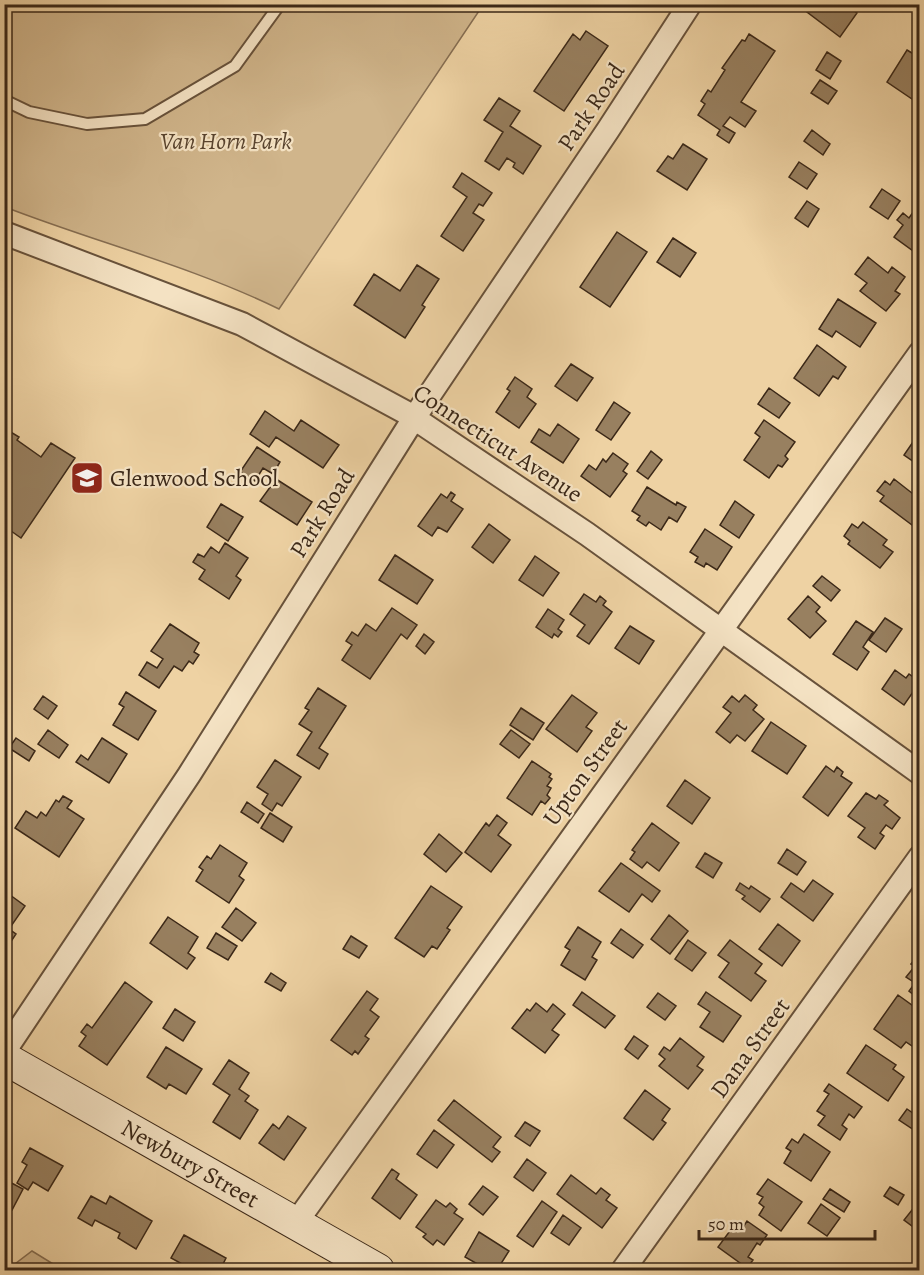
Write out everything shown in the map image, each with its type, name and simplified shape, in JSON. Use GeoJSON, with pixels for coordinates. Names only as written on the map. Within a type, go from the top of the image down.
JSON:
{"type":"FeatureCollection","features":[{"type":"Feature","properties":{"kind":"street","name":"Park Road"},"geometry":{"type":"LineString","coordinates":[[4,1052],[189,775],[414,418],[690,4]]}},
{"type":"Feature","properties":{"kind":"street","name":"Connecticut Avenue"},"geometry":{"type":"LineString","coordinates":[[4,233],[242,324],[405,412],[587,534],[920,773]]}},
{"type":"Feature","properties":{"kind":"street","name":"Upton Street"},"geometry":{"type":"LineString","coordinates":[[294,1224],[920,353]]}},
{"type":"Feature","properties":{"kind":"street","name":"Dana Street"},"geometry":{"type":"LineString","coordinates":[[623,1270],[920,857]]}},
{"type":"Feature","properties":{"kind":"street","name":"Newbury Street"},"geometry":{"type":"LineString","coordinates":[[4,1058],[378,1270]]}},
{"type":"Feature","properties":{"kind":"lane"},"geometry":{"type":"LineString","coordinates":[[4,100],[29,112],[87,124],[146,119],[235,66],[280,4]]}},
{"type":"Feature","properties":{"kind":"green space","name":"Van Horn Park"},"geometry":{"type":"Polygon","coordinates":[[[4,5],[483,5],[279,309],[212,280],[5,207],[4,5]]]}},
{"type":"Feature","properties":{"kind":"green space"},"geometry":{"type":"Polygon","coordinates":[[[32,1251],[63,1270],[7,1270],[32,1251]]]}},
{"type":"Feature","properties":{"kind":"building"},"geometry":{"type":"Polygon","coordinates":[[[806,4],[845,4],[857,13],[840,37],[803,9],[806,4]]]}},
{"type":"Feature","properties":{"kind":"building"},"geometry":{"type":"Polygon","coordinates":[[[586,31],[608,46],[564,111],[534,91],[573,34],[580,40],[586,31]]]}},
{"type":"Feature","properties":{"kind":"building"},"geometry":{"type":"Polygon","coordinates":[[[749,34],[775,51],[741,102],[756,111],[745,127],[730,117],[723,126],[735,133],[729,143],[717,135],[720,130],[698,115],[705,104],[701,101],[708,90],[711,92],[725,70],[722,68],[749,34]]]}},
{"type":"Feature","properties":{"kind":"building"},"geometry":{"type":"Polygon","coordinates":[[[907,50],[920,58],[920,87],[912,99],[887,82],[907,50]]]}},
{"type":"Feature","properties":{"kind":"building"},"geometry":{"type":"Polygon","coordinates":[[[827,52],[841,61],[830,79],[816,70],[827,52]]]}},
{"type":"Feature","properties":{"kind":"building"},"geometry":{"type":"Polygon","coordinates":[[[820,80],[837,91],[828,104],[811,93],[820,80]]]}},
{"type":"Feature","properties":{"kind":"building"},"geometry":{"type":"Polygon","coordinates":[[[499,98],[520,111],[510,126],[541,146],[523,174],[513,167],[515,163],[507,158],[499,170],[485,161],[503,132],[484,120],[499,98]]]}},
{"type":"Feature","properties":{"kind":"building"},"geometry":{"type":"Polygon","coordinates":[[[812,130],[830,144],[823,155],[804,141],[812,130]]]}},
{"type":"Feature","properties":{"kind":"building"},"geometry":{"type":"Polygon","coordinates":[[[683,144],[707,159],[687,190],[657,171],[668,156],[673,159],[683,144]]]}},
{"type":"Feature","properties":{"kind":"building"},"geometry":{"type":"Polygon","coordinates":[[[799,162],[817,174],[807,189],[789,177],[799,162]]]}},
{"type":"Feature","properties":{"kind":"building"},"geometry":{"type":"Polygon","coordinates":[[[462,173],[492,193],[483,206],[479,204],[473,213],[484,220],[463,251],[441,236],[467,197],[453,187],[462,173]]]}},
{"type":"Feature","properties":{"kind":"building"},"geometry":{"type":"Polygon","coordinates":[[[882,189],[900,201],[888,219],[870,207],[882,189]]]}},
{"type":"Feature","properties":{"kind":"building"},"geometry":{"type":"Polygon","coordinates":[[[807,201],[819,209],[808,227],[795,218],[807,201]]]}},
{"type":"Feature","properties":{"kind":"building"},"geometry":{"type":"Polygon","coordinates":[[[916,208],[920,211],[920,256],[894,237],[903,225],[897,220],[903,213],[909,218],[916,208]]]}},
{"type":"Feature","properties":{"kind":"building"},"geometry":{"type":"Polygon","coordinates":[[[617,232],[647,252],[610,307],[580,287],[617,232]]]}},
{"type":"Feature","properties":{"kind":"building"},"geometry":{"type":"Polygon","coordinates":[[[673,238],[696,253],[680,277],[657,262],[673,238]]]}},
{"type":"Feature","properties":{"kind":"building"},"geometry":{"type":"Polygon","coordinates":[[[868,257],[888,273],[892,267],[905,277],[895,291],[900,294],[886,311],[860,291],[867,283],[855,274],[868,257]]]}},
{"type":"Feature","properties":{"kind":"building"},"geometry":{"type":"Polygon","coordinates":[[[417,265],[439,279],[422,305],[425,307],[405,338],[354,305],[374,274],[400,291],[417,265]]]}},
{"type":"Feature","properties":{"kind":"building"},"geometry":{"type":"Polygon","coordinates":[[[838,299],[876,323],[860,347],[836,331],[832,337],[819,329],[838,299]]]}},
{"type":"Feature","properties":{"kind":"building"},"geometry":{"type":"Polygon","coordinates":[[[817,345],[846,367],[838,379],[833,376],[819,396],[794,378],[817,345]]]}},
{"type":"Feature","properties":{"kind":"building"},"geometry":{"type":"Polygon","coordinates":[[[571,364],[593,378],[577,401],[555,386],[571,364]]]}},
{"type":"Feature","properties":{"kind":"building"},"geometry":{"type":"Polygon","coordinates":[[[515,377],[532,389],[527,397],[536,404],[519,428],[496,412],[510,391],[507,389],[515,377]]]}},
{"type":"Feature","properties":{"kind":"building"},"geometry":{"type":"Polygon","coordinates":[[[769,388],[790,403],[779,418],[758,404],[769,388]]]}},
{"type":"Feature","properties":{"kind":"building"},"geometry":{"type":"Polygon","coordinates":[[[614,402],[630,413],[611,440],[596,430],[614,402]]]}},
{"type":"Feature","properties":{"kind":"building"},"geometry":{"type":"Polygon","coordinates":[[[265,411],[294,431],[301,420],[339,445],[323,468],[276,437],[269,447],[250,434],[265,411]]]}},
{"type":"Feature","properties":{"kind":"building"},"geometry":{"type":"Polygon","coordinates":[[[764,420],[795,442],[785,456],[788,459],[782,467],[778,465],[769,478],[744,460],[760,437],[755,433],[764,420]]]}},
{"type":"Feature","properties":{"kind":"building"},"geometry":{"type":"Polygon","coordinates":[[[558,424],[579,439],[563,463],[531,442],[539,429],[550,436],[558,424]]]}},
{"type":"Feature","properties":{"kind":"building"},"geometry":{"type":"Polygon","coordinates":[[[4,428],[19,437],[17,440],[41,457],[51,443],[75,458],[21,538],[4,526],[6,510],[4,509],[4,428]]]}},
{"type":"Feature","properties":{"kind":"building"},"geometry":{"type":"Polygon","coordinates":[[[915,439],[920,442],[920,466],[904,455],[915,439]]]}},
{"type":"Feature","properties":{"kind":"building"},"geometry":{"type":"Polygon","coordinates":[[[257,447],[280,462],[273,474],[263,468],[255,481],[240,472],[257,447]]]}},
{"type":"Feature","properties":{"kind":"building"},"geometry":{"type":"Polygon","coordinates":[[[651,451],[662,460],[648,479],[637,471],[651,451]]]}},
{"type":"Feature","properties":{"kind":"building"},"geometry":{"type":"Polygon","coordinates":[[[613,453],[628,464],[623,471],[627,474],[610,497],[581,476],[589,465],[596,470],[603,459],[606,462],[613,453]]]}},
{"type":"Feature","properties":{"kind":"building"},"geometry":{"type":"Polygon","coordinates":[[[276,479],[312,502],[297,525],[260,501],[276,479]]]}},
{"type":"Feature","properties":{"kind":"building"},"geometry":{"type":"Polygon","coordinates":[[[894,479],[917,497],[913,502],[920,506],[920,515],[912,525],[880,501],[884,496],[877,491],[885,481],[890,485],[894,479]]]}},
{"type":"Feature","properties":{"kind":"building"},"geometry":{"type":"Polygon","coordinates":[[[647,487],[676,505],[677,502],[686,507],[677,522],[669,517],[661,530],[649,522],[646,526],[637,520],[640,516],[632,511],[647,487]]]}},
{"type":"Feature","properties":{"kind":"building"},"geometry":{"type":"Polygon","coordinates":[[[451,492],[455,495],[451,501],[463,509],[447,532],[438,527],[432,536],[418,526],[441,494],[447,498],[451,492]]]}},
{"type":"Feature","properties":{"kind":"building"},"geometry":{"type":"Polygon","coordinates":[[[735,501],[754,515],[739,538],[720,525],[735,501]]]}},
{"type":"Feature","properties":{"kind":"building"},"geometry":{"type":"Polygon","coordinates":[[[221,504],[243,517],[228,541],[207,527],[221,504]]]}},
{"type":"Feature","properties":{"kind":"building"},"geometry":{"type":"Polygon","coordinates":[[[863,522],[887,540],[883,545],[893,552],[880,568],[848,544],[850,541],[844,536],[852,524],[858,528],[863,522]]]}},
{"type":"Feature","properties":{"kind":"building"},"geometry":{"type":"Polygon","coordinates":[[[489,524],[510,540],[493,563],[472,547],[489,524]]]}},
{"type":"Feature","properties":{"kind":"building"},"geometry":{"type":"Polygon","coordinates":[[[705,529],[732,547],[717,570],[706,563],[704,567],[695,562],[698,557],[690,552],[705,529]]]}},
{"type":"Feature","properties":{"kind":"building"},"geometry":{"type":"Polygon","coordinates":[[[225,543],[248,558],[236,576],[241,580],[229,599],[199,579],[205,570],[193,562],[198,554],[204,557],[211,547],[219,553],[225,543]]]}},
{"type":"Feature","properties":{"kind":"building"},"geometry":{"type":"Polygon","coordinates":[[[395,555],[433,580],[417,604],[379,580],[395,555]]]}},
{"type":"Feature","properties":{"kind":"building"},"geometry":{"type":"Polygon","coordinates":[[[535,556],[559,573],[543,596],[519,580],[535,556]]]}},
{"type":"Feature","properties":{"kind":"building"},"geometry":{"type":"Polygon","coordinates":[[[822,576],[840,590],[831,601],[813,586],[822,576]]]}},
{"type":"Feature","properties":{"kind":"building"},"geometry":{"type":"Polygon","coordinates":[[[584,594],[596,602],[600,596],[606,601],[603,605],[612,612],[589,644],[577,636],[585,625],[570,614],[584,594]]]}},
{"type":"Feature","properties":{"kind":"building"},"geometry":{"type":"Polygon","coordinates":[[[808,596],[820,607],[816,612],[826,621],[810,638],[788,619],[808,596]]]}},
{"type":"Feature","properties":{"kind":"building"},"geometry":{"type":"Polygon","coordinates":[[[392,608],[417,625],[407,639],[401,634],[370,679],[342,660],[352,645],[346,641],[352,632],[358,636],[366,624],[376,631],[392,608]]]}},
{"type":"Feature","properties":{"kind":"building"},"geometry":{"type":"Polygon","coordinates":[[[548,609],[564,620],[558,629],[562,632],[558,637],[554,634],[552,638],[536,627],[548,609]]]}},
{"type":"Feature","properties":{"kind":"building"},"geometry":{"type":"Polygon","coordinates":[[[885,618],[902,629],[886,652],[869,640],[885,618]]]}},
{"type":"Feature","properties":{"kind":"building"},"geometry":{"type":"Polygon","coordinates":[[[856,621],[873,632],[863,647],[869,652],[857,670],[833,654],[856,621]]]}},
{"type":"Feature","properties":{"kind":"building"},"geometry":{"type":"Polygon","coordinates":[[[170,624],[199,643],[194,652],[199,655],[193,664],[189,661],[182,671],[174,666],[159,688],[139,675],[147,662],[157,668],[163,659],[151,651],[170,624]]]}},
{"type":"Feature","properties":{"kind":"building"},"geometry":{"type":"Polygon","coordinates":[[[630,626],[654,641],[639,664],[615,648],[630,626]]]}},
{"type":"Feature","properties":{"kind":"building"},"geometry":{"type":"Polygon","coordinates":[[[424,634],[434,642],[425,654],[416,646],[424,634]]]}},
{"type":"Feature","properties":{"kind":"building"},"geometry":{"type":"Polygon","coordinates":[[[895,670],[906,678],[909,674],[920,682],[904,705],[882,689],[895,670]]]}},
{"type":"Feature","properties":{"kind":"building"},"geometry":{"type":"Polygon","coordinates":[[[318,688],[346,706],[319,748],[328,754],[319,769],[297,755],[312,732],[299,724],[309,710],[305,708],[318,688]]]}},
{"type":"Feature","properties":{"kind":"building"},"geometry":{"type":"Polygon","coordinates":[[[126,692],[156,711],[138,740],[113,725],[124,707],[119,704],[126,692]]]}},
{"type":"Feature","properties":{"kind":"building"},"geometry":{"type":"Polygon","coordinates":[[[572,695],[597,713],[586,727],[592,731],[577,752],[546,729],[572,695]]]}},
{"type":"Feature","properties":{"kind":"building"},"geometry":{"type":"Polygon","coordinates":[[[745,695],[757,705],[753,710],[764,719],[745,741],[737,735],[730,743],[716,732],[731,713],[723,707],[732,696],[739,702],[745,695]]]}},
{"type":"Feature","properties":{"kind":"building"},"geometry":{"type":"Polygon","coordinates":[[[43,696],[57,706],[48,719],[34,709],[43,696]]]}},
{"type":"Feature","properties":{"kind":"building"},"geometry":{"type":"Polygon","coordinates":[[[521,708],[544,723],[533,740],[510,725],[521,708]]]}},
{"type":"Feature","properties":{"kind":"building"},"geometry":{"type":"Polygon","coordinates":[[[771,722],[806,746],[787,774],[752,751],[771,722]]]}},
{"type":"Feature","properties":{"kind":"building"},"geometry":{"type":"Polygon","coordinates":[[[48,730],[68,745],[59,758],[38,744],[48,730]]]}},
{"type":"Feature","properties":{"kind":"building"},"geometry":{"type":"Polygon","coordinates":[[[511,730],[530,744],[519,758],[500,744],[511,730]]]}},
{"type":"Feature","properties":{"kind":"building"},"geometry":{"type":"Polygon","coordinates":[[[16,738],[35,751],[29,761],[9,748],[16,738]]]}},
{"type":"Feature","properties":{"kind":"building"},"geometry":{"type":"Polygon","coordinates":[[[102,738],[127,754],[109,783],[76,762],[81,755],[88,760],[102,738]]]}},
{"type":"Feature","properties":{"kind":"building"},"geometry":{"type":"Polygon","coordinates":[[[275,760],[301,777],[282,806],[277,803],[272,811],[262,804],[268,794],[257,787],[275,760]]]}},
{"type":"Feature","properties":{"kind":"building"},"geometry":{"type":"Polygon","coordinates":[[[532,761],[551,774],[549,777],[552,779],[547,786],[551,788],[547,795],[550,798],[545,804],[541,801],[532,815],[507,798],[532,761]]]}},
{"type":"Feature","properties":{"kind":"building"},"geometry":{"type":"Polygon","coordinates":[[[826,766],[834,772],[837,767],[843,772],[841,776],[852,783],[828,816],[803,797],[826,766]]]}},
{"type":"Feature","properties":{"kind":"building"},"geometry":{"type":"Polygon","coordinates":[[[685,780],[710,798],[692,824],[667,806],[685,780]]]}},
{"type":"Feature","properties":{"kind":"building"},"geometry":{"type":"Polygon","coordinates":[[[866,793],[876,799],[879,795],[888,801],[884,805],[900,818],[892,829],[886,825],[880,833],[884,836],[875,849],[858,837],[865,828],[848,816],[866,793]]]}},
{"type":"Feature","properties":{"kind":"building"},"geometry":{"type":"Polygon","coordinates":[[[63,796],[72,801],[67,808],[84,819],[59,857],[15,828],[26,811],[37,818],[41,812],[46,816],[56,800],[59,802],[63,796]]]}},
{"type":"Feature","properties":{"kind":"building"},"geometry":{"type":"Polygon","coordinates":[[[247,802],[264,814],[258,823],[241,812],[247,802]]]}},
{"type":"Feature","properties":{"kind":"building"},"geometry":{"type":"Polygon","coordinates":[[[270,813],[292,827],[283,842],[261,828],[270,813]]]}},
{"type":"Feature","properties":{"kind":"building"},"geometry":{"type":"Polygon","coordinates":[[[497,815],[507,823],[498,835],[511,845],[491,872],[465,852],[486,823],[489,826],[497,815]]]}},
{"type":"Feature","properties":{"kind":"building"},"geometry":{"type":"Polygon","coordinates":[[[652,823],[679,843],[659,871],[647,862],[642,868],[630,859],[635,852],[632,850],[652,823]]]}},
{"type":"Feature","properties":{"kind":"building"},"geometry":{"type":"Polygon","coordinates":[[[439,834],[462,853],[446,872],[424,854],[439,834]]]}},
{"type":"Feature","properties":{"kind":"building"},"geometry":{"type":"Polygon","coordinates":[[[220,845],[247,863],[239,876],[244,880],[229,903],[196,881],[203,870],[199,867],[207,856],[211,859],[220,845]]]}},
{"type":"Feature","properties":{"kind":"building"},"geometry":{"type":"Polygon","coordinates":[[[787,849],[806,862],[797,875],[778,863],[787,849]]]}},
{"type":"Feature","properties":{"kind":"building"},"geometry":{"type":"Polygon","coordinates":[[[705,853],[722,863],[713,878],[696,867],[705,853]]]}},
{"type":"Feature","properties":{"kind":"building"},"geometry":{"type":"Polygon","coordinates":[[[621,863],[660,891],[652,902],[642,894],[629,912],[599,891],[621,863]]]}},
{"type":"Feature","properties":{"kind":"building"},"geometry":{"type":"Polygon","coordinates":[[[813,880],[833,894],[813,921],[781,897],[791,883],[804,892],[813,880]]]}},
{"type":"Feature","properties":{"kind":"building"},"geometry":{"type":"Polygon","coordinates":[[[740,883],[749,889],[751,886],[770,899],[760,912],[742,899],[745,896],[736,890],[740,883]]]}},
{"type":"Feature","properties":{"kind":"building"},"geometry":{"type":"Polygon","coordinates":[[[431,886],[462,907],[447,928],[450,930],[437,949],[432,946],[424,957],[395,938],[431,886]]]}},
{"type":"Feature","properties":{"kind":"building"},"geometry":{"type":"Polygon","coordinates":[[[6,892],[25,906],[9,929],[16,934],[4,952],[4,894],[6,892]]]}},
{"type":"Feature","properties":{"kind":"building"},"geometry":{"type":"Polygon","coordinates":[[[236,908],[256,923],[242,941],[222,927],[236,908]]]}},
{"type":"Feature","properties":{"kind":"building"},"geometry":{"type":"Polygon","coordinates":[[[669,915],[688,931],[670,954],[651,939],[669,915]]]}},
{"type":"Feature","properties":{"kind":"building"},"geometry":{"type":"Polygon","coordinates":[[[168,917],[198,937],[188,953],[195,958],[187,969],[150,943],[168,917]]]}},
{"type":"Feature","properties":{"kind":"building"},"geometry":{"type":"Polygon","coordinates":[[[778,924],[800,941],[782,966],[759,949],[778,924]]]}},
{"type":"Feature","properties":{"kind":"building"},"geometry":{"type":"Polygon","coordinates":[[[578,927],[601,942],[592,957],[597,960],[585,980],[561,965],[570,950],[565,947],[578,927]]]}},
{"type":"Feature","properties":{"kind":"building"},"geometry":{"type":"Polygon","coordinates":[[[621,929],[643,945],[633,958],[611,943],[621,929]]]}},
{"type":"Feature","properties":{"kind":"building"},"geometry":{"type":"Polygon","coordinates":[[[216,933],[237,946],[228,960],[207,948],[216,933]]]}},
{"type":"Feature","properties":{"kind":"building"},"geometry":{"type":"Polygon","coordinates":[[[351,936],[367,946],[359,958],[343,949],[351,936]]]}},
{"type":"Feature","properties":{"kind":"building"},"geometry":{"type":"Polygon","coordinates":[[[688,940],[706,953],[692,971],[675,959],[688,940]]]}},
{"type":"Feature","properties":{"kind":"building"},"geometry":{"type":"Polygon","coordinates":[[[730,940],[762,964],[755,973],[766,981],[751,1001],[719,977],[729,963],[718,955],[730,940]]]}},
{"type":"Feature","properties":{"kind":"building"},"geometry":{"type":"Polygon","coordinates":[[[916,958],[920,960],[920,1000],[909,991],[915,983],[906,977],[915,966],[911,964],[916,958]]]}},
{"type":"Feature","properties":{"kind":"building"},"geometry":{"type":"Polygon","coordinates":[[[271,973],[286,983],[281,991],[265,982],[271,973]]]}},
{"type":"Feature","properties":{"kind":"building"},"geometry":{"type":"Polygon","coordinates":[[[125,982],[152,1002],[107,1065],[79,1046],[86,1036],[81,1032],[87,1024],[92,1028],[125,982]]]}},
{"type":"Feature","properties":{"kind":"building"},"geometry":{"type":"Polygon","coordinates":[[[367,991],[378,999],[370,1010],[379,1017],[365,1036],[369,1039],[358,1054],[355,1051],[352,1055],[331,1040],[367,991]]]}},
{"type":"Feature","properties":{"kind":"building"},"geometry":{"type":"Polygon","coordinates":[[[582,992],[615,1016],[605,1028],[573,1005],[582,992]]]}},
{"type":"Feature","properties":{"kind":"building"},"geometry":{"type":"Polygon","coordinates":[[[706,992],[741,1016],[723,1042],[700,1027],[710,1012],[698,1004],[706,992]]]}},
{"type":"Feature","properties":{"kind":"building"},"geometry":{"type":"Polygon","coordinates":[[[658,993],[676,1006],[665,1020],[647,1007],[658,993]]]}},
{"type":"Feature","properties":{"kind":"building"},"geometry":{"type":"Polygon","coordinates":[[[898,995],[920,1011],[920,1041],[915,1048],[906,1042],[901,1048],[874,1029],[898,995]]]}},
{"type":"Feature","properties":{"kind":"building"},"geometry":{"type":"Polygon","coordinates":[[[536,1003],[547,1012],[553,1004],[565,1014],[552,1030],[559,1035],[545,1053],[512,1028],[527,1009],[530,1011],[536,1003]]]}},
{"type":"Feature","properties":{"kind":"building"},"geometry":{"type":"Polygon","coordinates":[[[175,1009],[195,1022],[183,1041],[163,1028],[175,1009]]]}},
{"type":"Feature","properties":{"kind":"building"},"geometry":{"type":"Polygon","coordinates":[[[634,1036],[648,1046],[638,1059],[625,1049],[634,1036]]]}},
{"type":"Feature","properties":{"kind":"building"},"geometry":{"type":"Polygon","coordinates":[[[680,1038],[704,1057],[697,1066],[703,1070],[688,1089],[659,1066],[665,1059],[659,1054],[664,1047],[670,1051],[680,1038]]]}},
{"type":"Feature","properties":{"kind":"building"},"geometry":{"type":"Polygon","coordinates":[[[866,1045],[896,1065],[893,1069],[904,1077],[888,1101],[847,1073],[866,1045]]]}},
{"type":"Feature","properties":{"kind":"building"},"geometry":{"type":"Polygon","coordinates":[[[166,1047],[202,1069],[186,1094],[169,1084],[166,1089],[147,1077],[166,1047]]]}},
{"type":"Feature","properties":{"kind":"building"},"geometry":{"type":"Polygon","coordinates":[[[229,1060],[249,1073],[239,1089],[249,1096],[245,1101],[258,1110],[240,1139],[213,1122],[230,1095],[213,1084],[229,1060]]]}},
{"type":"Feature","properties":{"kind":"building"},"geometry":{"type":"Polygon","coordinates":[[[829,1084],[862,1107],[854,1118],[849,1114],[842,1125],[847,1129],[840,1140],[818,1125],[825,1116],[817,1111],[829,1094],[824,1091],[829,1084]]]}},
{"type":"Feature","properties":{"kind":"building"},"geometry":{"type":"Polygon","coordinates":[[[645,1090],[670,1109],[662,1120],[666,1123],[653,1140],[624,1118],[645,1090]]]}},
{"type":"Feature","properties":{"kind":"building"},"geometry":{"type":"Polygon","coordinates":[[[454,1100],[501,1137],[493,1147],[500,1152],[492,1162],[438,1120],[454,1100]]]}},
{"type":"Feature","properties":{"kind":"building"},"geometry":{"type":"Polygon","coordinates":[[[907,1109],[920,1118],[920,1128],[917,1132],[899,1120],[907,1109]]]}},
{"type":"Feature","properties":{"kind":"building"},"geometry":{"type":"Polygon","coordinates":[[[288,1116],[306,1128],[284,1160],[259,1143],[273,1124],[279,1129],[288,1116]]]}},
{"type":"Feature","properties":{"kind":"building"},"geometry":{"type":"Polygon","coordinates":[[[525,1122],[540,1131],[530,1146],[515,1136],[525,1122]]]}},
{"type":"Feature","properties":{"kind":"building"},"geometry":{"type":"Polygon","coordinates":[[[434,1130],[454,1145],[437,1168],[417,1154],[434,1130]]]}},
{"type":"Feature","properties":{"kind":"building"},"geometry":{"type":"Polygon","coordinates":[[[804,1134],[830,1152],[811,1181],[784,1163],[791,1151],[786,1148],[792,1139],[798,1143],[804,1134]]]}},
{"type":"Feature","properties":{"kind":"building"},"geometry":{"type":"Polygon","coordinates":[[[30,1148],[63,1166],[48,1191],[33,1182],[28,1190],[17,1183],[27,1165],[22,1162],[30,1148]]]}},
{"type":"Feature","properties":{"kind":"building"},"geometry":{"type":"Polygon","coordinates":[[[527,1159],[546,1173],[533,1191],[514,1177],[527,1159]]]}},
{"type":"Feature","properties":{"kind":"building"},"geometry":{"type":"Polygon","coordinates":[[[392,1169],[399,1174],[396,1179],[417,1195],[400,1219],[372,1198],[392,1169]]]}},
{"type":"Feature","properties":{"kind":"building"},"geometry":{"type":"Polygon","coordinates":[[[571,1175],[596,1194],[601,1188],[610,1195],[606,1200],[617,1208],[602,1228],[557,1194],[571,1175]]]}},
{"type":"Feature","properties":{"kind":"building"},"geometry":{"type":"Polygon","coordinates":[[[4,1179],[23,1189],[12,1210],[4,1207],[4,1179]]]}},
{"type":"Feature","properties":{"kind":"building"},"geometry":{"type":"Polygon","coordinates":[[[768,1179],[802,1202],[781,1231],[759,1215],[764,1207],[759,1203],[763,1197],[757,1194],[768,1179]]]}},
{"type":"Feature","properties":{"kind":"building"},"geometry":{"type":"Polygon","coordinates":[[[483,1186],[498,1197],[483,1215],[469,1204],[483,1186]]]}},
{"type":"Feature","properties":{"kind":"building"},"geometry":{"type":"Polygon","coordinates":[[[890,1187],[904,1195],[898,1205],[884,1196],[890,1187]]]}},
{"type":"Feature","properties":{"kind":"building"},"geometry":{"type":"Polygon","coordinates":[[[830,1189],[850,1202],[844,1212],[823,1199],[830,1189]]]}},
{"type":"Feature","properties":{"kind":"building"},"geometry":{"type":"Polygon","coordinates":[[[91,1196],[106,1204],[110,1196],[152,1221],[136,1249],[118,1238],[120,1233],[95,1220],[92,1226],[78,1218],[91,1196]]]}},
{"type":"Feature","properties":{"kind":"building"},"geometry":{"type":"Polygon","coordinates":[[[436,1200],[446,1207],[450,1203],[457,1209],[454,1213],[463,1219],[444,1245],[437,1240],[433,1245],[423,1237],[426,1234],[416,1227],[436,1200]]]}},
{"type":"Feature","properties":{"kind":"building"},"geometry":{"type":"Polygon","coordinates":[[[542,1201],[557,1212],[533,1247],[517,1236],[542,1201]]]}},
{"type":"Feature","properties":{"kind":"building"},"geometry":{"type":"Polygon","coordinates":[[[821,1204],[840,1218],[827,1236],[808,1223],[821,1204]]]}},
{"type":"Feature","properties":{"kind":"building"},"geometry":{"type":"Polygon","coordinates":[[[916,1205],[920,1207],[920,1232],[904,1220],[916,1205]]]}},
{"type":"Feature","properties":{"kind":"building"},"geometry":{"type":"Polygon","coordinates":[[[563,1215],[581,1228],[569,1245],[551,1233],[563,1215]]]}},
{"type":"Feature","properties":{"kind":"building"},"geometry":{"type":"Polygon","coordinates":[[[747,1221],[767,1235],[760,1245],[757,1243],[748,1257],[753,1260],[747,1268],[718,1247],[735,1224],[742,1229],[747,1221]]]}},
{"type":"Feature","properties":{"kind":"building"},"geometry":{"type":"Polygon","coordinates":[[[479,1232],[509,1251],[497,1270],[488,1270],[465,1257],[479,1232]]]}},
{"type":"Feature","properties":{"kind":"building"},"geometry":{"type":"Polygon","coordinates":[[[184,1235],[226,1258],[220,1270],[193,1270],[171,1258],[184,1235]]]}},
{"type":"Feature","properties":{"kind":"place","name":"Glenwood School"},"geometry":{"type":"Point","coordinates":[87,478]}}]}
